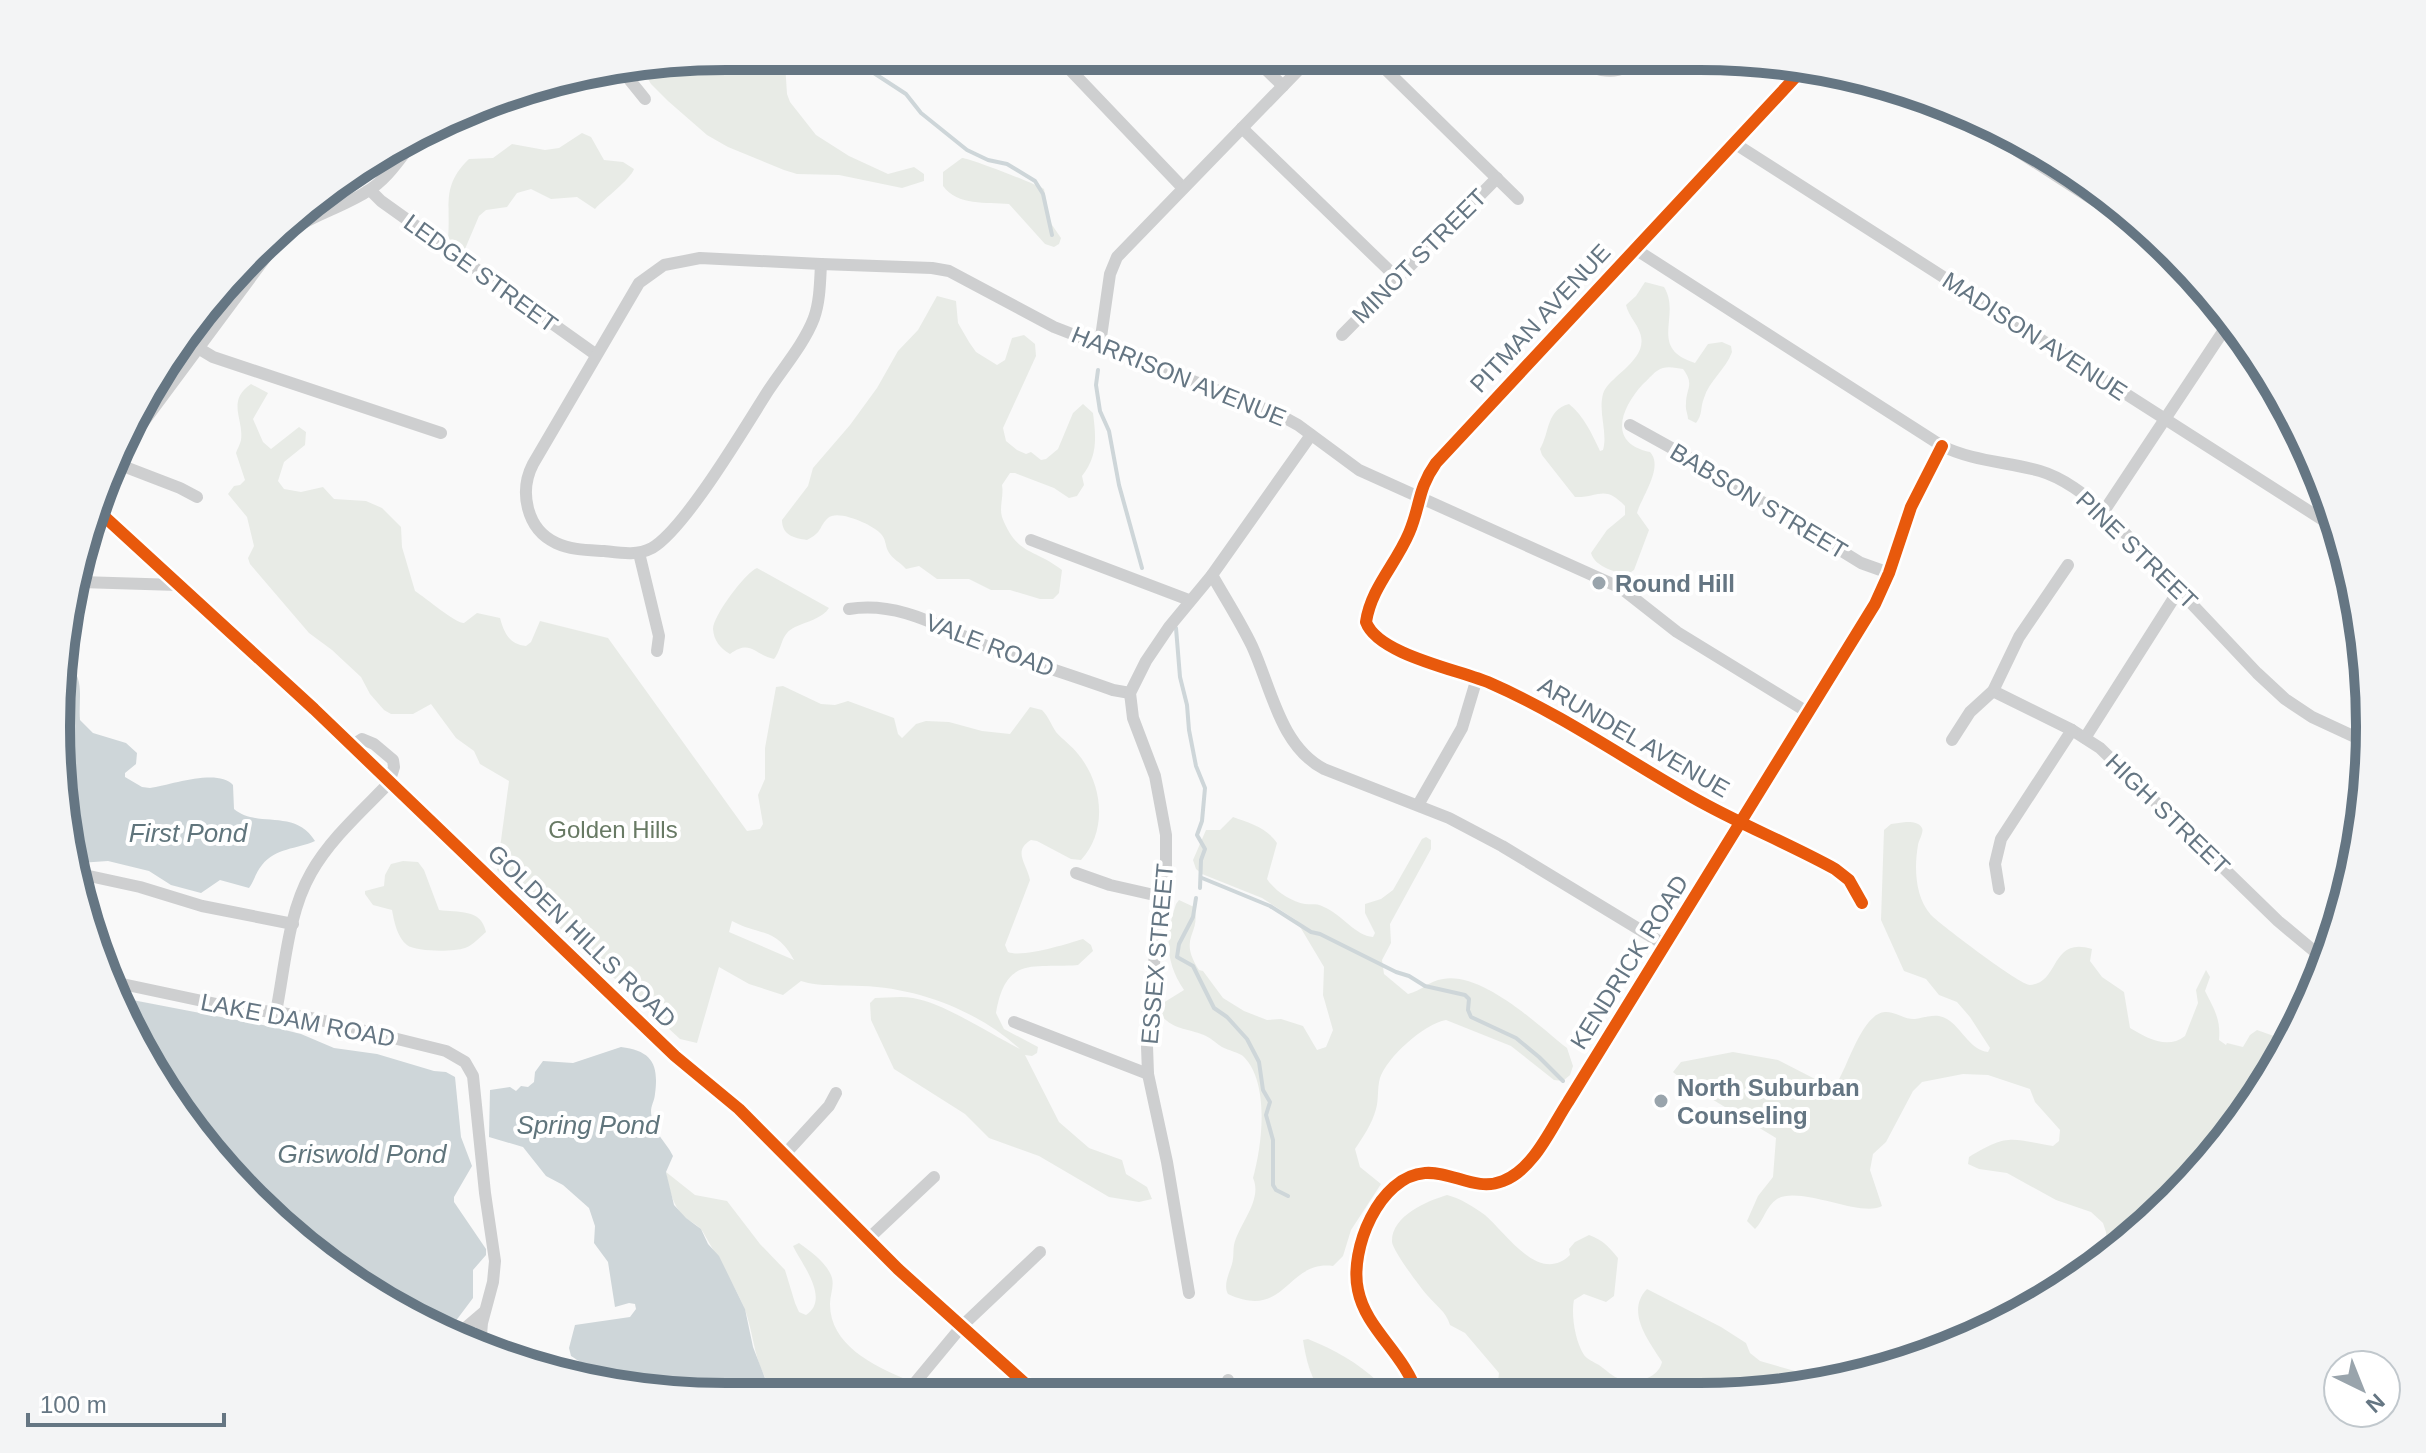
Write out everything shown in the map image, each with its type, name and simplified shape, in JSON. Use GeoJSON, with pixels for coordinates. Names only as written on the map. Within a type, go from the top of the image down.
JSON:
{"type":"FeatureCollection","features":[{"type":"Feature","properties":{"kind":"street"},"geometry":{"type":"LineString","coordinates":[[1070,70],[1183,188]]}},
{"type":"Feature","properties":{"kind":"street"},"geometry":{"type":"LineString","coordinates":[[1266,70],[1283,86]]}},
{"type":"Feature","properties":{"kind":"street"},"geometry":{"type":"LineString","coordinates":[[1100,344],[1112,268],[1125,247],[1298,70]]}},
{"type":"Feature","properties":{"kind":"street"},"geometry":{"type":"LineString","coordinates":[[1386,70],[1518,199]]}},
{"type":"Feature","properties":{"kind":"street"},"geometry":{"type":"LineString","coordinates":[[1600,70],[1625,70]]}},
{"type":"Feature","properties":{"kind":"street"},"geometry":{"type":"LineString","coordinates":[[628,78],[645,99]]}},
{"type":"Feature","properties":{"kind":"street","name":"PITMAN AVENUE"},"geometry":{"type":"LineString","coordinates":[[1369,629],[1366,622],[1369,607],[1409,534],[1418,495],[1428,474],[1445,452],[1795,78]]}},
{"type":"Feature","properties":{"kind":"street"},"geometry":{"type":"LineString","coordinates":[[1242,128],[1397,278]]}},
{"type":"Feature","properties":{"kind":"street","name":"MADISON AVENUE"},"geometry":{"type":"LineString","coordinates":[[1734,143],[2322,520]]}},
{"type":"Feature","properties":{"kind":"street"},"geometry":{"type":"LineString","coordinates":[[301,227],[370,190],[402,156]]}},
{"type":"Feature","properties":{"kind":"street","name":"MINOT STREET"},"geometry":{"type":"LineString","coordinates":[[1342,335],[1497,178]]}},
{"type":"Feature","properties":{"kind":"street","name":"LEDGE STREET"},"geometry":{"type":"LineString","coordinates":[[370,190],[381,201],[595,354]]}},
{"type":"Feature","properties":{"kind":"street","name":"PINE STREET"},"geometry":{"type":"LineString","coordinates":[[1635,249],[1942,446],[1962,455],[2052,475],[2079,492],[2104,511],[2285,699],[2312,717],[2356,737]]}},
{"type":"Feature","properties":{"kind":"street","name":"HARRISON AVENUE"},"geometry":{"type":"LineString","coordinates":[[639,553],[571,548],[554,542],[535,523],[527,504],[525,484],[531,467],[595,354],[634,289],[644,278],[664,265],[700,258],[932,268],[949,271],[1054,327],[1288,418],[1352,466],[1621,588],[1677,632],[1809,713]]}},
{"type":"Feature","properties":{"kind":"street"},"geometry":{"type":"LineString","coordinates":[[150,413],[265,259]]}},
{"type":"Feature","properties":{"kind":"street"},"geometry":{"type":"LineString","coordinates":[[657,651],[659,636],[639,553],[661,542],[675,528],[801,342],[816,310],[821,264]]}},
{"type":"Feature","properties":{"kind":"street"},"geometry":{"type":"LineString","coordinates":[[2104,511],[2223,331]]}},
{"type":"Feature","properties":{"kind":"street"},"geometry":{"type":"LineString","coordinates":[[198,348],[211,356],[441,433]]}},
{"type":"Feature","properties":{"kind":"street","name":"BABSON STREET"},"geometry":{"type":"LineString","coordinates":[[1630,425],[1704,466],[1861,563],[1889,573]]}},
{"type":"Feature","properties":{"kind":"street"},"geometry":{"type":"LineString","coordinates":[[1130,693],[1146,661],[1189,600],[1212,575],[1311,435]]}},
{"type":"Feature","properties":{"kind":"street","name":"KENDRICK ROAD"},"geometry":{"type":"LineString","coordinates":[[1413,1383],[1405,1365],[1366,1313],[1358,1289],[1360,1246],[1373,1214],[1390,1191],[1416,1174],[1441,1174],[1484,1185],[1503,1181],[1519,1172],[1536,1151],[1875,604],[1911,507],[1942,446]]}},
{"type":"Feature","properties":{"kind":"street"},"geometry":{"type":"LineString","coordinates":[[124,466],[197,497]]}},
{"type":"Feature","properties":{"kind":"street","name":"GOLDEN HILLS ROAD"},"geometry":{"type":"LineString","coordinates":[[104,517],[543,927],[675,1056],[727,1098],[868,1239],[1025,1383]]}},
{"type":"Feature","properties":{"kind":"street"},"geometry":{"type":"LineString","coordinates":[[1031,540],[1189,600]]}},
{"type":"Feature","properties":{"kind":"street"},"geometry":{"type":"LineString","coordinates":[[1952,740],[1970,712],[1993,691],[2019,637],[2068,565]]}},
{"type":"Feature","properties":{"kind":"street"},"geometry":{"type":"LineString","coordinates":[[1212,575],[1250,643],[1288,733],[1304,755],[1319,766],[1449,818],[1502,846],[1665,945]]}},
{"type":"Feature","properties":{"kind":"street"},"geometry":{"type":"LineString","coordinates":[[86,582],[178,585]]}},
{"type":"Feature","properties":{"kind":"street"},"geometry":{"type":"LineString","coordinates":[[2085,738],[2179,590]]}},
{"type":"Feature","properties":{"kind":"street","name":"VALE ROAD"},"geometry":{"type":"LineString","coordinates":[[849,609],[875,606],[908,614],[997,650],[1130,693]]}},
{"type":"Feature","properties":{"kind":"street","name":"ARUNDEL AVENUE"},"geometry":{"type":"LineString","coordinates":[[1369,629],[1385,642],[1414,656],[1477,678],[1562,718],[1740,823],[1813,856],[1852,883],[1862,903]]}},
{"type":"Feature","properties":{"kind":"street"},"geometry":{"type":"LineString","coordinates":[[1418,805],[1462,728],[1477,678]]}},
{"type":"Feature","properties":{"kind":"street","name":"HIGH STREET"},"geometry":{"type":"LineString","coordinates":[[1993,691],[2072,730],[2107,754],[2278,921],[2316,952]]}},
{"type":"Feature","properties":{"kind":"street","name":"ESSEX STREET"},"geometry":{"type":"LineString","coordinates":[[1130,693],[1133,718],[1151,764],[1162,812],[1167,862],[1148,1007],[1148,1074],[1167,1162],[1189,1293]]}},
{"type":"Feature","properties":{"kind":"street"},"geometry":{"type":"LineString","coordinates":[[1999,889],[1995,864],[2001,839],[2072,730]]}},
{"type":"Feature","properties":{"kind":"street"},"geometry":{"type":"LineString","coordinates":[[276,1012],[293,924],[307,883],[315,867],[389,783],[394,767],[389,756],[365,740],[351,746]]}},
{"type":"Feature","properties":{"kind":"street"},"geometry":{"type":"LineString","coordinates":[[1076,873],[1110,885],[1163,897]]}},
{"type":"Feature","properties":{"kind":"street"},"geometry":{"type":"LineString","coordinates":[[88,876],[140,887],[202,906],[293,924]]}},
{"type":"Feature","properties":{"kind":"street","name":"LAKE DAM ROAD"},"geometry":{"type":"LineString","coordinates":[[123,984],[240,1009],[276,1012],[358,1028],[446,1051],[465,1062],[473,1076],[495,1261],[493,1282],[484,1312]]}},
{"type":"Feature","properties":{"kind":"street"},"geometry":{"type":"LineString","coordinates":[[1014,1022],[1148,1074]]}},
{"type":"Feature","properties":{"kind":"street"},"geometry":{"type":"LineString","coordinates":[[785,1154],[829,1106],[836,1093]]}},
{"type":"Feature","properties":{"kind":"street"},"geometry":{"type":"LineString","coordinates":[[868,1239],[934,1177]]}},
{"type":"Feature","properties":{"kind":"street"},"geometry":{"type":"LineString","coordinates":[[915,1383],[962,1326],[1040,1252]]}},
{"type":"Feature","properties":{"kind":"street"},"geometry":{"type":"LineString","coordinates":[[465,1328],[484,1312]]}},
{"type":"Feature","properties":{"kind":"street"},"geometry":{"type":"LineString","coordinates":[[481,1335],[484,1312]]}},
{"type":"Feature","properties":{"kind":"green space"},"geometry":{"type":"Polygon","coordinates":[[[785,70],[790,102],[816,135],[849,156],[888,174],[914,167],[924,174],[924,181],[902,188],[839,175],[797,174],[784,170],[707,135],[651,84],[646,75],[684,71],[785,70]]]}},
{"type":"Feature","properties":{"kind":"green space"},"geometry":{"type":"Polygon","coordinates":[[[582,133],[591,137],[604,160],[623,162],[634,169],[623,184],[595,209],[577,197],[551,199],[531,189],[517,193],[507,207],[486,210],[479,216],[465,249],[457,247],[448,238],[451,187],[469,159],[493,158],[512,144],[545,150],[559,148],[582,133]]]}},
{"type":"Feature","properties":{"kind":"green space"},"geometry":{"type":"Polygon","coordinates":[[[962,158],[1044,189],[1050,222],[1061,238],[1059,244],[1054,247],[1045,244],[1009,204],[973,202],[949,192],[943,186],[943,172],[962,158]]]}},
{"type":"Feature","properties":{"kind":"green space"},"geometry":{"type":"Polygon","coordinates":[[[1645,282],[1664,287],[1669,298],[1669,340],[1672,349],[1681,357],[1695,363],[1708,344],[1722,342],[1731,346],[1732,352],[1706,392],[1696,423],[1688,419],[1689,383],[1683,369],[1668,367],[1657,371],[1629,403],[1622,424],[1623,433],[1636,447],[1650,452],[1655,465],[1637,513],[1649,530],[1634,570],[1625,576],[1600,565],[1591,553],[1607,530],[1625,515],[1625,506],[1612,495],[1575,497],[1540,449],[1552,416],[1569,404],[1591,432],[1600,451],[1603,450],[1603,394],[1639,351],[1640,333],[1626,305],[1645,282]]]}},
{"type":"Feature","properties":{"kind":"green space"},"geometry":{"type":"Polygon","coordinates":[[[937,296],[956,301],[958,323],[969,342],[976,352],[997,365],[1005,360],[1012,338],[1024,335],[1035,344],[1036,356],[1003,428],[1006,441],[1017,450],[1026,454],[1031,452],[1041,460],[1046,459],[1058,449],[1073,413],[1083,404],[1093,413],[1093,454],[1082,476],[1084,485],[1077,496],[1069,498],[1054,488],[1015,473],[1010,473],[1002,485],[1002,517],[1014,539],[1062,570],[1059,593],[1053,599],[1040,599],[1010,590],[991,590],[969,579],[937,579],[919,566],[906,569],[890,554],[877,530],[847,517],[839,515],[828,518],[807,540],[793,537],[784,529],[782,520],[808,486],[813,468],[877,388],[898,351],[918,330],[937,296]]]}},
{"type":"Feature","properties":{"kind":"green space","name":"Golden Hills"},"geometry":{"type":"Polygon","coordinates":[[[251,384],[268,393],[253,419],[263,442],[271,449],[299,427],[306,432],[305,445],[284,462],[278,481],[284,489],[301,492],[323,487],[334,499],[366,501],[382,508],[401,527],[402,547],[415,591],[447,615],[464,623],[477,613],[500,618],[508,637],[526,646],[531,642],[540,621],[608,638],[747,831],[760,829],[763,824],[758,795],[765,779],[765,748],[776,687],[783,686],[821,704],[835,705],[848,701],[894,718],[902,738],[916,724],[926,721],[949,722],[982,731],[1010,734],[1030,707],[1042,710],[1056,732],[1076,751],[1093,779],[1099,822],[1090,848],[1081,860],[1071,859],[1037,841],[1031,840],[1025,844],[1022,858],[1030,880],[1005,945],[1008,952],[1023,953],[1083,939],[1093,951],[1078,965],[1035,966],[1015,973],[1007,981],[996,1013],[1004,1029],[1038,1047],[1037,1053],[1025,1055],[1059,1122],[1089,1148],[1122,1160],[1126,1174],[1147,1187],[1152,1199],[1139,1202],[1109,1197],[1039,1156],[989,1138],[965,1114],[894,1069],[871,1020],[870,1003],[875,998],[908,997],[925,1001],[1020,1049],[986,1023],[947,1004],[905,991],[801,981],[783,995],[749,984],[719,967],[697,1043],[680,1039],[497,870],[509,781],[480,764],[474,751],[456,738],[431,704],[413,714],[391,714],[384,710],[361,677],[309,633],[250,564],[248,558],[254,546],[247,517],[228,494],[245,480],[236,453],[241,442],[238,404],[244,390],[251,384]],[[732,921],[729,932],[794,960],[774,937],[732,921]]]}},
{"type":"Feature","properties":{"kind":"green space"},"geometry":{"type":"Polygon","coordinates":[[[757,568],[829,608],[819,617],[790,630],[774,659],[748,648],[730,654],[718,644],[713,629],[724,605],[757,568]]]}},
{"type":"Feature","properties":{"kind":"green space"},"geometry":{"type":"Polygon","coordinates":[[[1233,817],[1263,830],[1277,843],[1267,879],[1278,891],[1300,903],[1321,906],[1361,933],[1373,937],[1375,933],[1365,913],[1365,904],[1381,899],[1393,890],[1422,839],[1426,837],[1431,840],[1431,849],[1390,924],[1391,943],[1382,960],[1384,974],[1408,994],[1443,979],[1474,983],[1523,1012],[1567,1048],[1573,1066],[1570,1075],[1563,1081],[1554,1080],[1511,1046],[1446,1020],[1417,1035],[1398,1051],[1384,1070],[1374,1115],[1355,1149],[1360,1167],[1381,1184],[1351,1230],[1343,1256],[1333,1266],[1305,1272],[1262,1300],[1247,1300],[1228,1294],[1226,1287],[1234,1245],[1255,1195],[1253,1178],[1262,1116],[1258,1083],[1242,1055],[1206,1036],[1177,1027],[1162,1016],[1163,1003],[1184,990],[1173,969],[1169,948],[1170,927],[1179,900],[1194,907],[1196,916],[1190,943],[1193,959],[1223,998],[1267,1020],[1281,1019],[1303,1026],[1317,1050],[1326,1047],[1333,1030],[1323,995],[1324,967],[1296,920],[1262,898],[1196,869],[1193,860],[1206,830],[1220,830],[1233,817]]]}},
{"type":"Feature","properties":{"kind":"green space"},"geometry":{"type":"Polygon","coordinates":[[[1906,822],[1921,826],[1916,873],[1922,900],[1931,915],[2023,982],[2030,985],[2040,982],[2069,949],[2092,949],[2090,961],[2102,977],[2124,992],[2130,1028],[2150,1039],[2171,1042],[2185,1036],[2198,1003],[2196,990],[2206,970],[2210,977],[2205,991],[2218,1020],[2219,1040],[2226,1045],[2243,1047],[2257,1030],[2277,1037],[2245,1091],[2193,1159],[2164,1191],[2107,1241],[2103,1223],[2091,1212],[2056,1200],[2007,1173],[1968,1164],[1969,1157],[2002,1141],[2018,1140],[2053,1146],[2059,1141],[2060,1130],[2035,1102],[2030,1089],[1988,1075],[1963,1074],[1922,1082],[1913,1091],[1886,1142],[1873,1154],[1870,1170],[1882,1206],[1860,1208],[1815,1198],[1787,1196],[1773,1202],[1755,1229],[1747,1221],[1758,1196],[1773,1177],[1776,1138],[1687,1084],[1673,1072],[1681,1062],[1733,1052],[1778,1060],[1815,1079],[1838,1081],[1863,1030],[1877,1015],[1885,1012],[1911,1019],[1946,1018],[1982,1051],[1988,1052],[1990,1048],[1957,1002],[1939,995],[1926,979],[1904,971],[1881,920],[1884,830],[1891,824],[1906,822]]]}},
{"type":"Feature","properties":{"kind":"green space"},"geometry":{"type":"Polygon","coordinates":[[[418,862],[424,870],[439,910],[474,915],[486,932],[471,945],[460,949],[426,950],[407,945],[398,933],[392,910],[373,905],[365,894],[365,891],[384,886],[391,864],[418,862]]]}},
{"type":"Feature","properties":{"kind":"green space"},"geometry":{"type":"Polygon","coordinates":[[[666,1172],[695,1195],[727,1201],[760,1244],[785,1270],[799,1312],[806,1315],[816,1300],[815,1291],[793,1246],[799,1243],[820,1260],[832,1277],[830,1304],[837,1331],[856,1352],[905,1379],[903,1383],[769,1383],[756,1355],[748,1319],[739,1297],[703,1232],[684,1217],[670,1190],[666,1172]]]}},
{"type":"Feature","properties":{"kind":"green space"},"geometry":{"type":"Polygon","coordinates":[[[1447,1195],[1462,1201],[1485,1215],[1524,1253],[1547,1264],[1558,1263],[1570,1255],[1569,1249],[1575,1242],[1589,1235],[1612,1250],[1618,1258],[1614,1296],[1606,1302],[1584,1294],[1574,1300],[1573,1313],[1576,1335],[1584,1355],[1617,1378],[1633,1381],[1646,1379],[1660,1368],[1662,1362],[1646,1336],[1639,1317],[1638,1307],[1647,1289],[1721,1327],[1746,1343],[1750,1353],[1760,1361],[1805,1374],[1742,1382],[1498,1383],[1499,1373],[1465,1333],[1450,1325],[1407,1269],[1392,1242],[1393,1233],[1404,1217],[1430,1201],[1447,1195]]]}},
{"type":"Feature","properties":{"kind":"green space"},"geometry":{"type":"Polygon","coordinates":[[[1308,1339],[1345,1357],[1378,1383],[1316,1383],[1303,1340],[1308,1339]]]}},
{"type":"Feature","properties":{"kind":"water","name":"First Pond"},"geometry":{"type":"Polygon","coordinates":[[[73,669],[79,682],[80,720],[93,733],[126,743],[137,753],[136,764],[125,773],[125,777],[150,788],[206,778],[226,780],[233,785],[234,809],[254,818],[297,825],[315,841],[267,859],[249,888],[220,880],[201,893],[171,885],[149,871],[108,861],[85,863],[83,855],[71,769],[73,669]]]}},
{"type":"Feature","properties":{"kind":"water","name":"Griswold Pond"},"geometry":{"type":"Polygon","coordinates":[[[130,1000],[273,1027],[301,1034],[334,1048],[377,1054],[455,1077],[461,1137],[472,1166],[454,1202],[486,1249],[486,1255],[473,1270],[473,1298],[454,1323],[398,1295],[362,1272],[294,1220],[262,1191],[206,1126],[158,1055],[130,1000]]]}},
{"type":"Feature","properties":{"kind":"water","name":"Spring Pond"},"geometry":{"type":"Polygon","coordinates":[[[621,1047],[640,1052],[651,1061],[656,1084],[651,1114],[656,1130],[673,1156],[666,1172],[674,1205],[701,1229],[708,1244],[719,1256],[745,1309],[753,1347],[767,1383],[684,1382],[641,1377],[593,1367],[571,1356],[569,1348],[575,1325],[630,1317],[636,1309],[635,1304],[615,1307],[608,1262],[594,1243],[595,1226],[589,1208],[563,1185],[546,1176],[523,1147],[489,1137],[490,1090],[510,1087],[516,1091],[521,1086],[528,1087],[534,1082],[535,1072],[543,1061],[573,1063],[621,1047]]]}},
{"type":"Feature","properties":{"kind":"waterway"},"geometry":{"type":"LineString","coordinates":[[869,70],[906,94],[921,113],[967,150],[988,160],[1007,164],[1035,181],[1043,194],[1052,235]]}},
{"type":"Feature","properties":{"kind":"waterway"},"geometry":{"type":"LineString","coordinates":[[1098,370],[1096,385],[1100,411],[1109,431],[1119,485],[1142,568]]}},
{"type":"Feature","properties":{"kind":"waterway"},"geometry":{"type":"LineString","coordinates":[[1176,628],[1189,730],[1196,766],[1205,788],[1202,821],[1197,835],[1205,849],[1201,860],[1200,888]]}},
{"type":"Feature","properties":{"kind":"waterway"},"geometry":{"type":"LineString","coordinates":[[1202,878],[1270,906],[1311,932],[1425,986],[1465,995],[1469,999],[1471,1017],[1516,1038],[1563,1081]]}},
{"type":"Feature","properties":{"kind":"waterway"},"geometry":{"type":"LineString","coordinates":[[1196,898],[1193,917],[1179,944],[1177,957],[1193,966],[1214,1008],[1247,1039],[1259,1062],[1263,1090],[1270,1102],[1266,1115],[1273,1140],[1273,1185],[1288,1196]]}},
{"type":"Feature","properties":{"kind":"cycle path"},"geometry":{"type":"LineString","coordinates":[[1795,78],[1436,463],[1422,490],[1409,533],[1378,587],[1366,622],[1386,644],[1516,695],[1710,807],[1835,869],[1849,880],[1862,903]]}},
{"type":"Feature","properties":{"kind":"cycle path"},"geometry":{"type":"LineString","coordinates":[[1413,1383],[1369,1317],[1358,1290],[1358,1255],[1371,1218],[1381,1201],[1409,1177],[1435,1173],[1474,1183],[1493,1184],[1514,1175],[1533,1158],[1875,604],[1911,507],[1942,446]]}},
{"type":"Feature","properties":{"kind":"cycle path"},"geometry":{"type":"LineString","coordinates":[[104,517],[314,709],[675,1056],[739,1109],[898,1269],[1025,1383]]}},
{"type":"Feature","properties":{"kind":"place","name":"Round Hill"},"geometry":{"type":"Point","coordinates":[1599,583]}},
{"type":"Feature","properties":{"kind":"place","name":"North Suburban Counseling"},"geometry":{"type":"Point","coordinates":[1661,1101]}}]}
